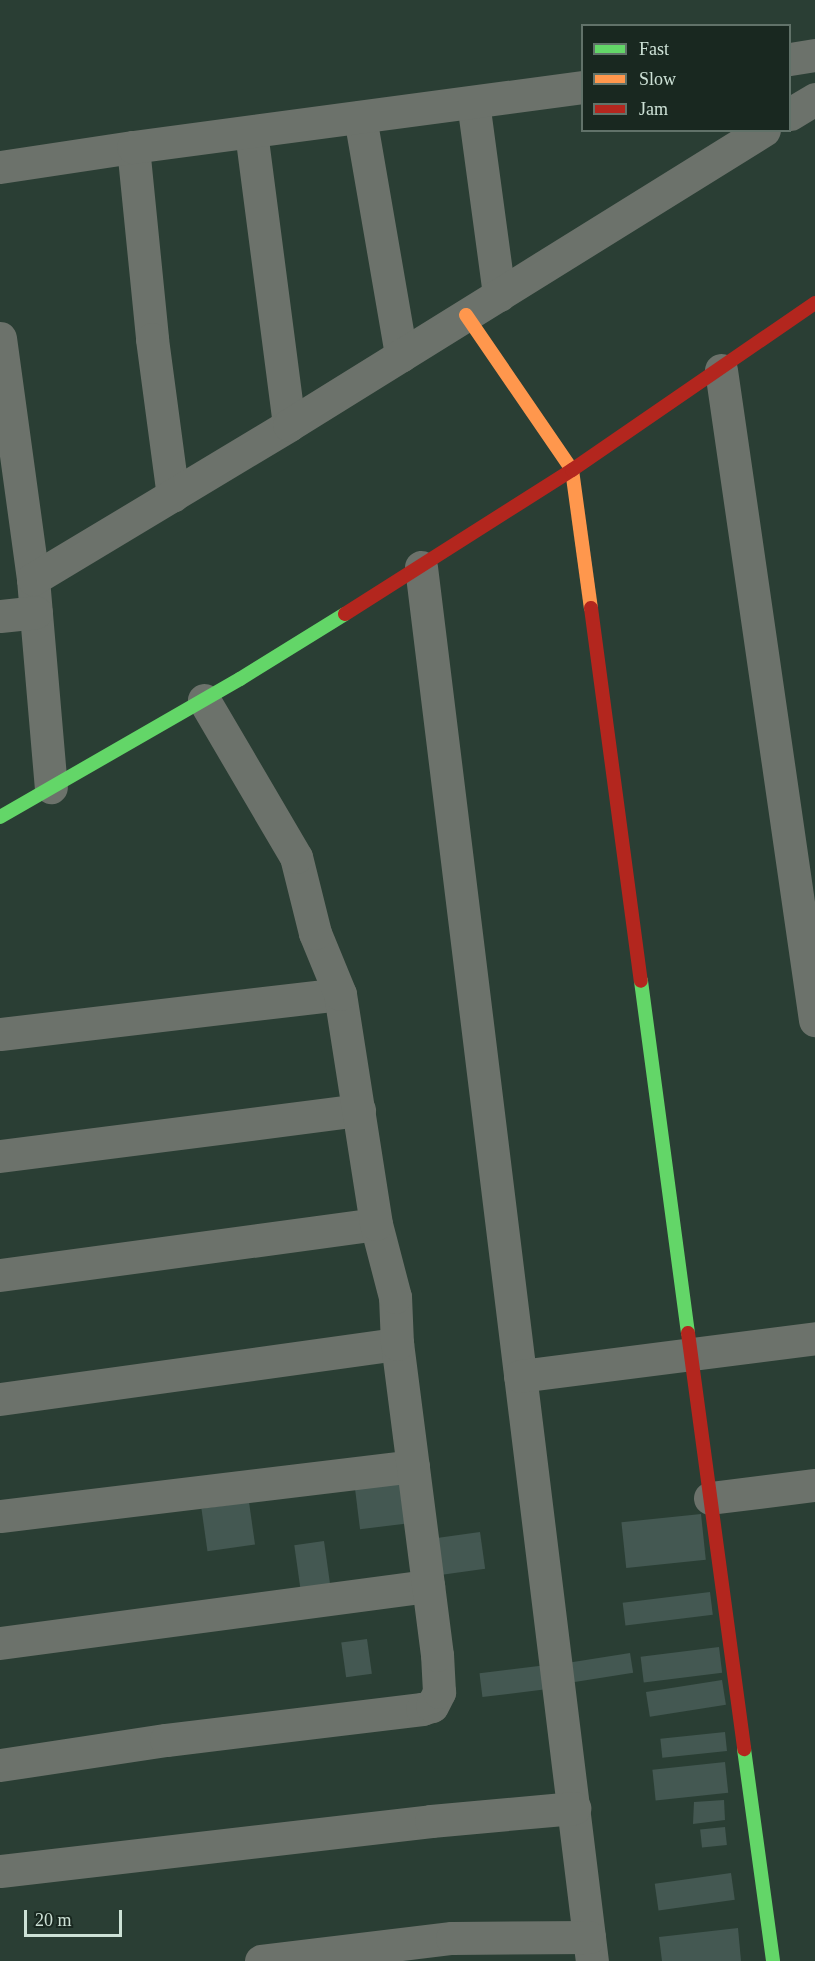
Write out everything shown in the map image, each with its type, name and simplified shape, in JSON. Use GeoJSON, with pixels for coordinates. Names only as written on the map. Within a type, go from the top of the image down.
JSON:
{"type":"FeatureCollection","features":[{"type":"Feature","properties":{"kind":"street"},"geometry":{"type":"LineString","coordinates":[[791,59],[815,55]]}},
{"type":"Feature","properties":{"kind":"street"},"geometry":{"type":"LineString","coordinates":[[0,167],[581,87]]}},
{"type":"Feature","properties":{"kind":"street"},"geometry":{"type":"LineString","coordinates":[[791,113],[815,99]]}},
{"type":"Feature","properties":{"kind":"street"},"geometry":{"type":"LineString","coordinates":[[473,102],[499,295]]}},
{"type":"Feature","properties":{"kind":"street"},"geometry":{"type":"LineString","coordinates":[[360,117],[401,355]]}},
{"type":"Feature","properties":{"kind":"street"},"geometry":{"type":"LineString","coordinates":[[251,132],[289,425]]}},
{"type":"Feature","properties":{"kind":"street"},"geometry":{"type":"LineString","coordinates":[[33,579],[289,425],[761,132]]}},
{"type":"Feature","properties":{"kind":"street"},"geometry":{"type":"LineString","coordinates":[[133,147],[152,339],[173,496]]}},
{"type":"Feature","properties":{"kind":"street"},"geometry":{"type":"LineString","coordinates":[[0,817],[204,700],[421,567],[572,470],[721,370],[815,303]]}},
{"type":"Feature","properties":{"kind":"street"},"geometry":{"type":"LineString","coordinates":[[466,315],[572,470],[773,1961]]}},
{"type":"Feature","properties":{"kind":"street"},"geometry":{"type":"LineString","coordinates":[[0,341],[12,521],[33,579],[51,787]]}},
{"type":"Feature","properties":{"kind":"street"},"geometry":{"type":"LineString","coordinates":[[721,370],[804,872],[815,1020]]}},
{"type":"Feature","properties":{"kind":"street"},"geometry":{"type":"LineString","coordinates":[[261,1961],[452,1938],[591,1949],[421,567]]}},
{"type":"Feature","properties":{"kind":"street"},"geometry":{"type":"LineString","coordinates":[[0,616],[36,612]]}},
{"type":"Feature","properties":{"kind":"street"},"geometry":{"type":"LineString","coordinates":[[0,1765],[432,1706],[439,1692],[397,1344],[395,1297],[376,1224],[340,994],[315,933],[296,857],[204,700]]}},
{"type":"Feature","properties":{"kind":"street"},"geometry":{"type":"LineString","coordinates":[[0,1034],[340,994]]}},
{"type":"Feature","properties":{"kind":"street"},"geometry":{"type":"LineString","coordinates":[[0,1156],[359,1110]]}},
{"type":"Feature","properties":{"kind":"street"},"geometry":{"type":"LineString","coordinates":[[0,1275],[376,1224]]}},
{"type":"Feature","properties":{"kind":"street"},"geometry":{"type":"LineString","coordinates":[[520,1376],[815,1338]]}},
{"type":"Feature","properties":{"kind":"street"},"geometry":{"type":"LineString","coordinates":[[0,1399],[397,1344]]}},
{"type":"Feature","properties":{"kind":"street"},"geometry":{"type":"LineString","coordinates":[[0,1516],[413,1466]]}},
{"type":"Feature","properties":{"kind":"street"},"geometry":{"type":"LineString","coordinates":[[710,1498],[815,1485]]}},
{"type":"Feature","properties":{"kind":"street"},"geometry":{"type":"LineString","coordinates":[[0,1643],[428,1586]]}},
{"type":"Feature","properties":{"kind":"street"},"geometry":{"type":"LineString","coordinates":[[0,1870],[431,1821],[574,1808]]}},
{"type":"Feature","properties":{"kind":"building"},"geometry":{"type":"Polygon","coordinates":[[[408,1477],[414,1523],[360,1529],[354,1484],[408,1477]]]}},
{"type":"Feature","properties":{"kind":"building"},"geometry":{"type":"Polygon","coordinates":[[[249,1502],[255,1545],[207,1551],[201,1509],[249,1502]]]}},
{"type":"Feature","properties":{"kind":"building"},"geometry":{"type":"Polygon","coordinates":[[[701,1514],[706,1560],[626,1568],[621,1522],[701,1514]]]}},
{"type":"Feature","properties":{"kind":"building"},"geometry":{"type":"Polygon","coordinates":[[[480,1532],[485,1569],[428,1577],[423,1540],[480,1532]]]}},
{"type":"Feature","properties":{"kind":"building"},"geometry":{"type":"Polygon","coordinates":[[[324,1541],[330,1585],[300,1589],[294,1545],[324,1541]]]}},
{"type":"Feature","properties":{"kind":"building"},"geometry":{"type":"Polygon","coordinates":[[[710,1592],[713,1615],[625,1626],[623,1603],[710,1592]]]}},
{"type":"Feature","properties":{"kind":"building"},"geometry":{"type":"Polygon","coordinates":[[[367,1639],[372,1674],[346,1677],[341,1643],[367,1639]]]}},
{"type":"Feature","properties":{"kind":"building"},"geometry":{"type":"Polygon","coordinates":[[[719,1647],[722,1673],[644,1682],[641,1657],[719,1647]]]}},
{"type":"Feature","properties":{"kind":"building"},"geometry":{"type":"Polygon","coordinates":[[[630,1653],[633,1673],[570,1683],[567,1663],[630,1653]]]}},
{"type":"Feature","properties":{"kind":"building"},"geometry":{"type":"Polygon","coordinates":[[[547,1665],[550,1689],[482,1697],[480,1673],[547,1665]]]}},
{"type":"Feature","properties":{"kind":"building"},"geometry":{"type":"Polygon","coordinates":[[[722,1680],[726,1705],[650,1717],[646,1692],[722,1680]]]}},
{"type":"Feature","properties":{"kind":"building"},"geometry":{"type":"Polygon","coordinates":[[[725,1732],[727,1751],[662,1758],[660,1739],[725,1732]]]}},
{"type":"Feature","properties":{"kind":"building"},"geometry":{"type":"Polygon","coordinates":[[[725,1762],[728,1793],[656,1800],[652,1770],[725,1762]]]}},
{"type":"Feature","properties":{"kind":"building"},"geometry":{"type":"Polygon","coordinates":[[[724,1800],[725,1820],[693,1824],[694,1802],[724,1800]]]}},
{"type":"Feature","properties":{"kind":"building"},"geometry":{"type":"Polygon","coordinates":[[[725,1827],[727,1845],[702,1848],[700,1830],[725,1827]]]}},
{"type":"Feature","properties":{"kind":"building"},"geometry":{"type":"Polygon","coordinates":[[[731,1873],[735,1900],[659,1910],[655,1884],[731,1873]]]}},
{"type":"Feature","properties":{"kind":"building"},"geometry":{"type":"Polygon","coordinates":[[[738,1928],[741,1961],[662,1961],[659,1937],[738,1928]]]}},
{"type":"Feature","properties":{"kind":"traffic: fast"},"geometry":{"type":"LineString","coordinates":[[0,817],[240,679],[345,614]]}},
{"type":"Feature","properties":{"kind":"traffic: fast"},"geometry":{"type":"LineString","coordinates":[[641,981],[688,1333]]}},
{"type":"Feature","properties":{"kind":"traffic: fast"},"geometry":{"type":"LineString","coordinates":[[744,1749],[773,1961]]}},
{"type":"Feature","properties":{"kind":"traffic: slow"},"geometry":{"type":"LineString","coordinates":[[466,315],[572,470],[591,608]]}},
{"type":"Feature","properties":{"kind":"traffic: jam"},"geometry":{"type":"LineString","coordinates":[[345,614],[572,470],[815,303]]}},
{"type":"Feature","properties":{"kind":"traffic: jam"},"geometry":{"type":"LineString","coordinates":[[591,608],[641,981]]}},
{"type":"Feature","properties":{"kind":"traffic: jam"},"geometry":{"type":"LineString","coordinates":[[688,1333],[744,1749]]}}]}
